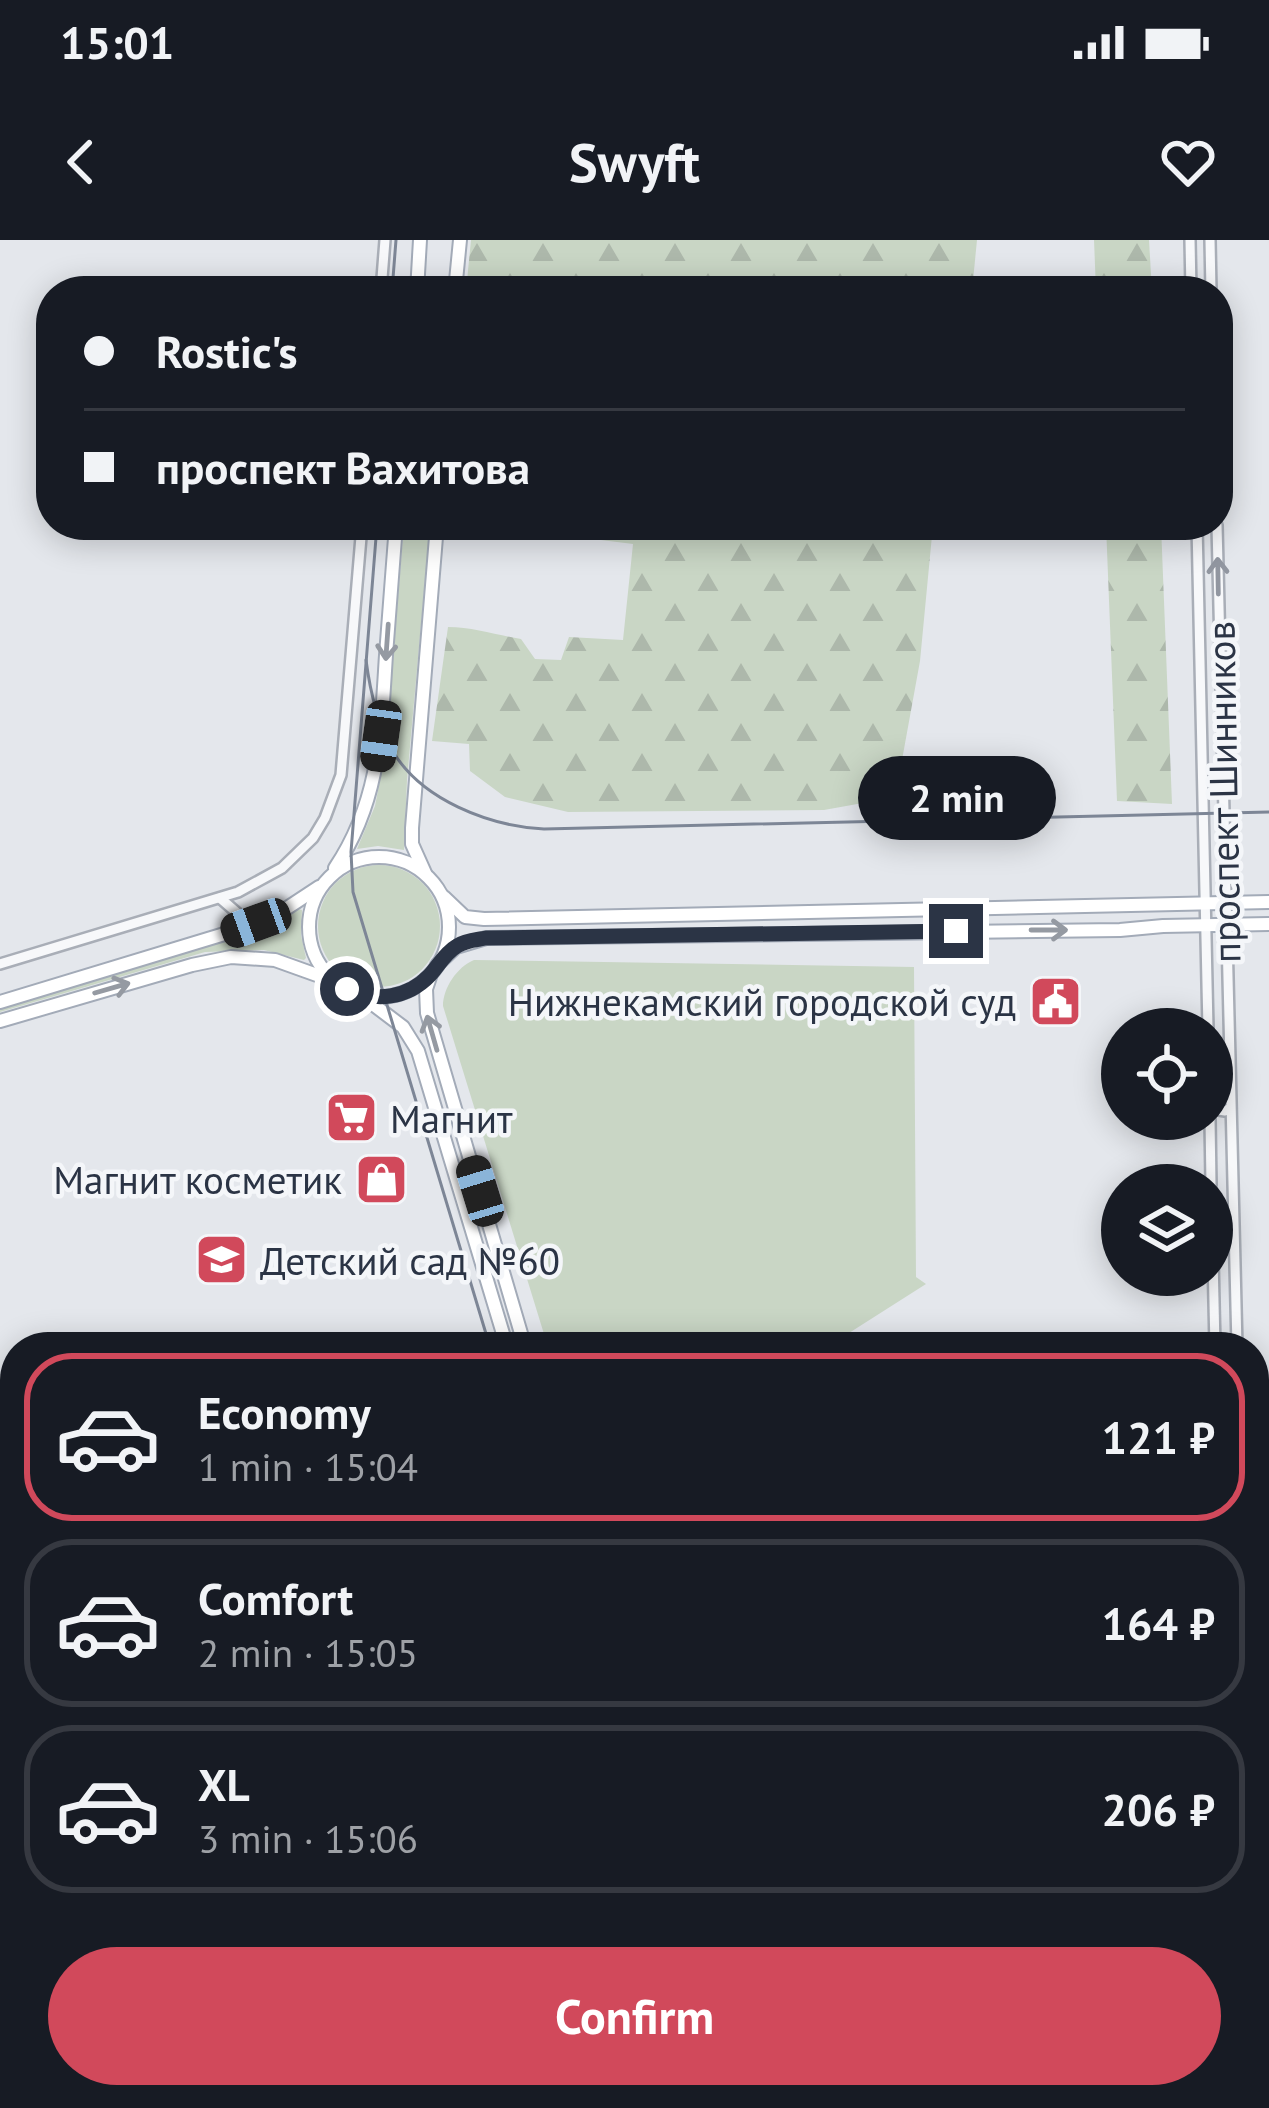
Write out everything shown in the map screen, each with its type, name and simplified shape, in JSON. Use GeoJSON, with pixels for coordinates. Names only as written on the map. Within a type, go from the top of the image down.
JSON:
{"type":"FeatureCollection","features":[{"type":"Feature","properties":{"kind":"main road"},"geometry":{"type":"LineString","coordinates":[[417,276],[420,240]]}},
{"type":"Feature","properties":{"kind":"main road"},"geometry":{"type":"LineString","coordinates":[[456,276],[460,240]]}},
{"type":"Feature","properties":{"kind":"main road"},"geometry":{"type":"LineString","coordinates":[[336,982],[314,955],[308,922],[311,905],[361,823],[374,778],[396,540]]}},
{"type":"Feature","properties":{"kind":"main road"},"geometry":{"type":"LineString","coordinates":[[436,540],[412,844],[426,874],[465,917],[1269,902]]}},
{"type":"Feature","properties":{"kind":"main road"},"geometry":{"type":"LineString","coordinates":[[0,1002],[256,923],[281,912],[351,862],[379,856],[410,864],[426,874]]}},
{"type":"Feature","properties":{"kind":"main road"},"geometry":{"type":"LineString","coordinates":[[444,897],[449,933],[426,989],[427,1013],[521,1332]]}},
{"type":"Feature","properties":{"kind":"main road"},"geometry":{"type":"LineString","coordinates":[[359,995],[380,998],[416,986],[456,947],[486,938],[1269,924]]}},
{"type":"Feature","properties":{"kind":"main road"},"geometry":{"type":"LineString","coordinates":[[0,1021],[192,964],[231,957],[275,960],[317,973],[359,995],[403,1027],[418,1051],[502,1332]]}},
{"type":"Feature","properties":{"kind":"street"},"geometry":{"type":"LineString","coordinates":[[382,276],[385,240]]}},
{"type":"Feature","properties":{"kind":"street"},"geometry":{"type":"LineString","coordinates":[[1190,240],[1191,276]]}},
{"type":"Feature","properties":{"kind":"street"},"geometry":{"type":"LineString","coordinates":[[1210,240],[1211,276]]}},
{"type":"Feature","properties":{"kind":"street"},"geometry":{"type":"LineString","coordinates":[[0,964],[254,885],[299,854],[313,838],[332,802],[343,756],[361,540]]}},
{"type":"Feature","properties":{"kind":"street","name":"проспект Шинников"},"geometry":{"type":"LineString","coordinates":[[1197,540],[1208,1008]]}},
{"type":"Feature","properties":{"kind":"street","name":"проспект Шинников"},"geometry":{"type":"LineString","coordinates":[[1216,540],[1228,1008]]}},
{"type":"Feature","properties":{"kind":"street"},"geometry":{"type":"LineString","coordinates":[[1201,706],[1220,705]]}},
{"type":"Feature","properties":{"kind":"street"},"geometry":{"type":"LineString","coordinates":[[220,898],[256,923]]}},
{"type":"Feature","properties":{"kind":"street","name":"проспект Шинников"},"geometry":{"type":"LineString","coordinates":[[1231,1140],[1237,1332]]}},
{"type":"Feature","properties":{"kind":"street"},"geometry":{"type":"LineString","coordinates":[[1214,1296],[1215,1332]]}},
{"type":"Feature","properties":{"kind":"green space"},"geometry":{"type":"Polygon","coordinates":[[[471,240],[977,240],[973,276],[467,276],[471,240]]]}},
{"type":"Feature","properties":{"kind":"green space"},"geometry":{"type":"Polygon","coordinates":[[[1094,240],[1149,240],[1151,276],[1095,276],[1094,240]]]}},
{"type":"Feature","properties":{"kind":"green space"},"geometry":{"type":"Polygon","coordinates":[[[403,540],[429,540],[404,850],[357,849],[375,806],[385,754],[403,540]]]}},
{"type":"Feature","properties":{"kind":"green space"},"geometry":{"type":"Polygon","coordinates":[[[601,540],[932,540],[920,661],[902,760],[874,801],[824,810],[568,812],[505,797],[470,771],[469,744],[432,741],[448,627],[521,639],[535,659],[561,660],[569,637],[623,640],[633,544],[601,540]]]}},
{"type":"Feature","properties":{"kind":"green space"},"geometry":{"type":"Polygon","coordinates":[[[1107,540],[1162,540],[1172,804],[1117,801],[1107,540]]]}},
{"type":"Feature","properties":{"kind":"green space"},"geometry":{"type":"Polygon","coordinates":[[[379,865],[402,870],[422,883],[435,903],[440,926],[435,949],[422,969],[402,982],[379,987],[356,982],[336,969],[323,949],[318,926],[323,903],[336,883],[356,870],[379,865]]]}},
{"type":"Feature","properties":{"kind":"green space"},"geometry":{"type":"Polygon","coordinates":[[[302,910],[304,960],[264,950],[205,952],[0,1012],[0,1006],[243,936],[302,910]]]}},
{"type":"Feature","properties":{"kind":"green space"},"geometry":{"type":"Polygon","coordinates":[[[474,960],[914,967],[916,1277],[926,1284],[851,1332],[543,1332],[443,1006],[445,992],[474,960]]]}},
{"type":"Feature","properties":{"kind":"tram line"},"geometry":{"type":"LineString","coordinates":[[393,276],[396,240]]}},
{"type":"Feature","properties":{"kind":"tram line"},"geometry":{"type":"LineString","coordinates":[[376,540],[351,852],[353,892],[485,1332]]}},
{"type":"Feature","properties":{"kind":"tram line"},"geometry":{"type":"LineString","coordinates":[[366,660],[382,728],[405,768],[458,807],[523,827],[1269,812]]}},
{"type":"Feature","properties":{"kind":"place","name":"Нижнекамский городской суд"},"geometry":{"type":"Point","coordinates":[1055,1001]}},
{"type":"Feature","properties":{"kind":"place","name":"Магнит"},"geometry":{"type":"Point","coordinates":[351,1118]}},
{"type":"Feature","properties":{"kind":"place","name":"Магнит косметик"},"geometry":{"type":"Point","coordinates":[381,1179]}},
{"type":"Feature","properties":{"kind":"place","name":"Детский сад №60"},"geometry":{"type":"Point","coordinates":[221,1260]}},
{"type":"Feature","properties":{"kind":"route"},"geometry":{"type":"LineString","coordinates":[[347,989],[380,998],[405,992],[431,974],[456,947],[486,938],[956,931]]}}]}
